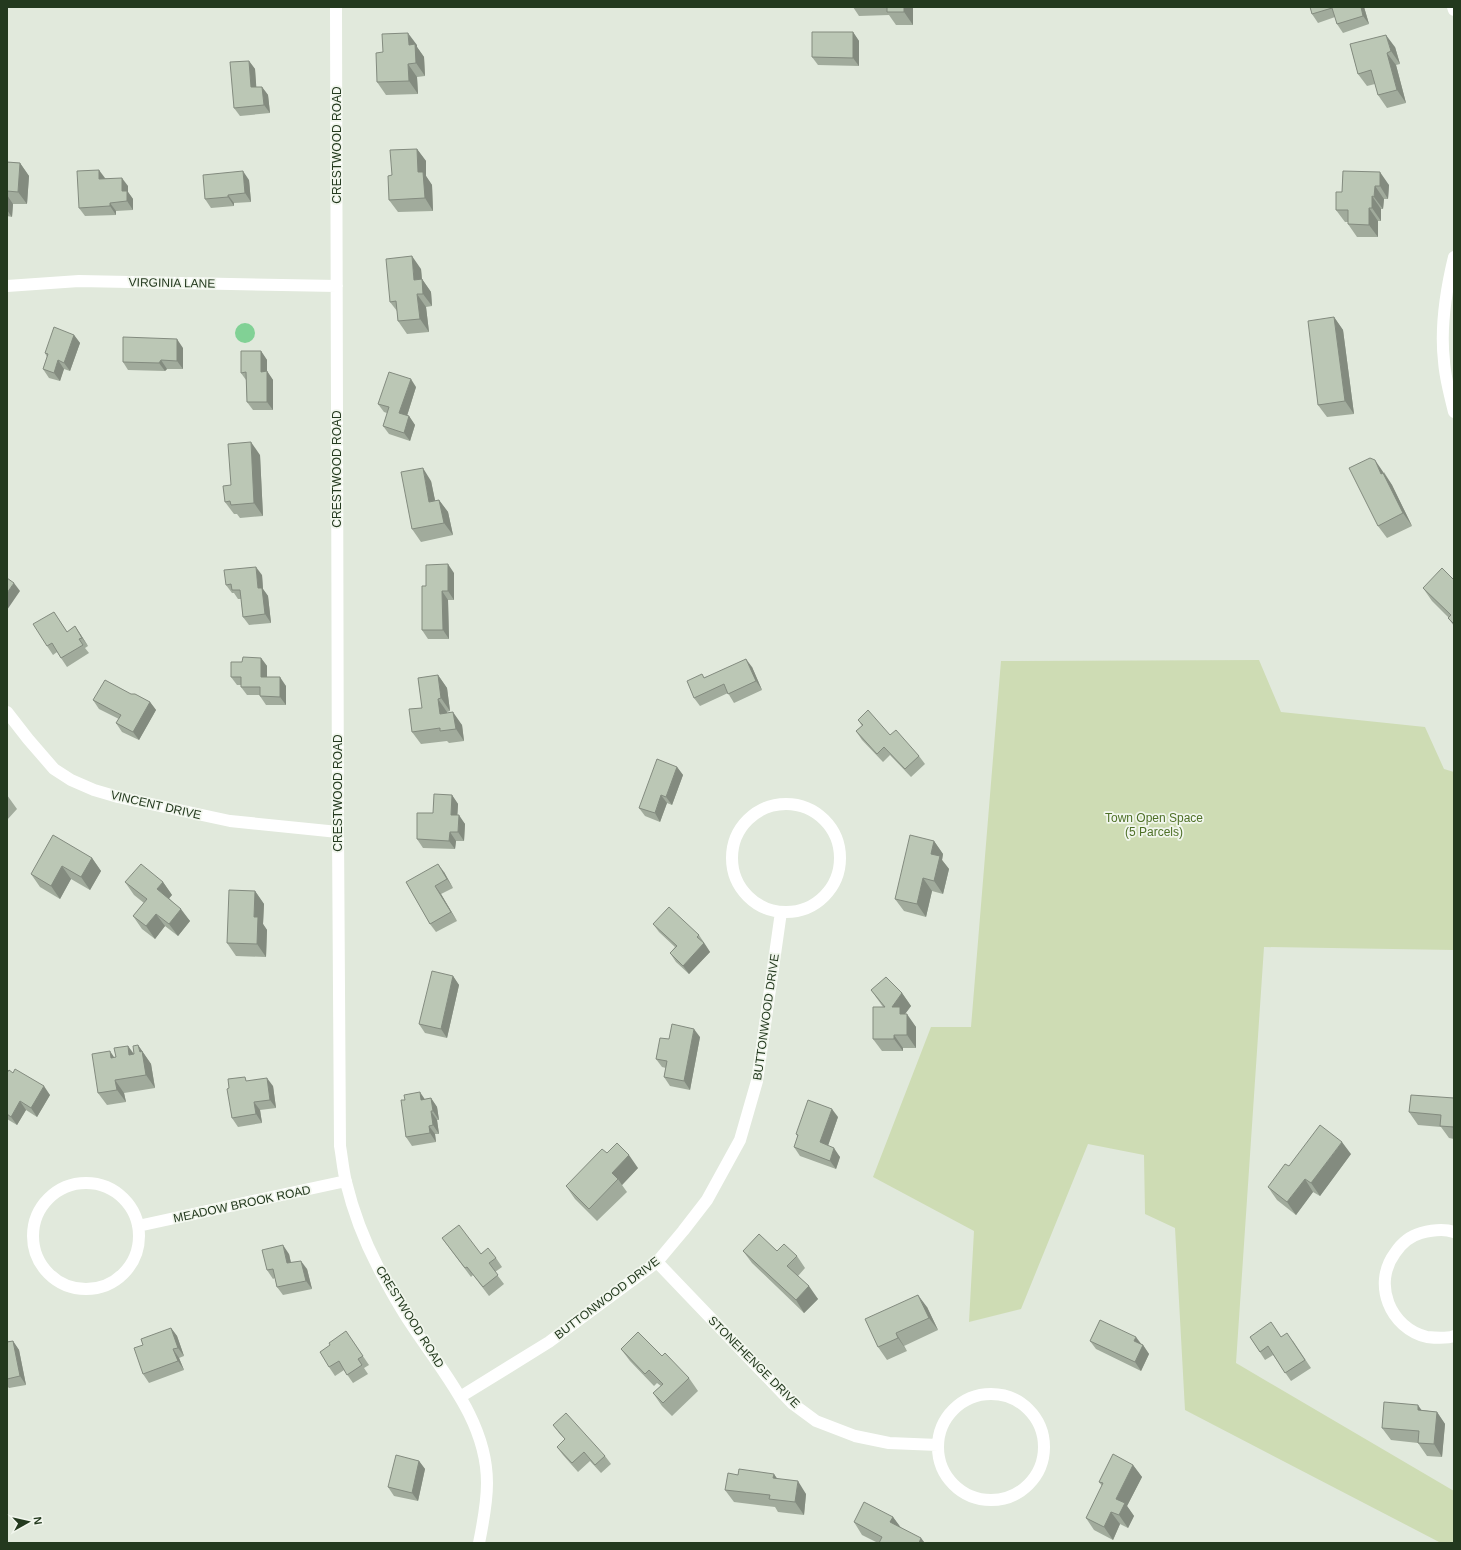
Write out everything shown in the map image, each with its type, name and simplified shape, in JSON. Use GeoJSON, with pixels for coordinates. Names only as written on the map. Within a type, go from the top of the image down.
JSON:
{"type":"FeatureCollection","features":[{"type":"Feature","properties":{"kind":"street","name":"CRESTWOOD ROAD"},"geometry":{"type":"LineString","coordinates":[[336,7],[340,1146],[346,1181],[360,1227],[378,1267],[410,1323],[460,1397],[476,1426],[484,1454],[487,1482],[485,1515],[479,1543]]}},
{"type":"Feature","properties":{"kind":"street"},"geometry":{"type":"LineString","coordinates":[[1454,257],[1450,273],[1443,334],[1444,361],[1448,388],[1454,412]]}},
{"type":"Feature","properties":{"kind":"street","name":"VIRGINIA LANE"},"geometry":{"type":"LineString","coordinates":[[7,286],[79,282],[337,286]]}},
{"type":"Feature","properties":{"kind":"street","name":"VINCENT DRIVE"},"geometry":{"type":"LineString","coordinates":[[7,712],[54,769],[71,780],[94,790],[118,797],[230,821],[338,832]]}},
{"type":"Feature","properties":{"kind":"street"},"geometry":{"type":"LineString","coordinates":[[792,803],[810,808],[826,820],[836,835],[841,854],[839,873],[831,890],[817,903],[800,911],[781,912],[763,907],[747,896],[736,880],[732,862],[734,842],[742,825],[756,812],[773,804],[792,803]]}},
{"type":"Feature","properties":{"kind":"street","name":"BUTTONWOOD DRIVE"},"geometry":{"type":"LineString","coordinates":[[460,1397],[548,1342],[656,1262],[707,1200],[740,1140],[758,1081],[781,912]]}},
{"type":"Feature","properties":{"kind":"street","name":"MEADOW BROOK ROAD"},"geometry":{"type":"LineString","coordinates":[[138,1226],[346,1181]]}},
{"type":"Feature","properties":{"kind":"street"},"geometry":{"type":"LineString","coordinates":[[90,1183],[106,1187],[122,1196],[132,1210],[138,1226],[139,1244],[134,1261],[123,1275],[109,1285],[92,1289],[75,1288],[58,1282],[45,1270],[36,1255],[33,1238],[36,1220],[44,1205],[56,1192],[72,1185],[90,1183]]}},
{"type":"Feature","properties":{"kind":"street"},"geometry":{"type":"LineString","coordinates":[[1454,1232],[1433,1230],[1416,1234],[1400,1245],[1390,1260],[1384,1278],[1385,1296],[1392,1313],[1404,1326],[1418,1335],[1435,1338],[1454,1336]]}},
{"type":"Feature","properties":{"kind":"street","name":"STONEHENGE DRIVE"},"geometry":{"type":"LineString","coordinates":[[656,1262],[793,1404],[816,1421],[855,1436],[889,1443],[938,1444]]}},
{"type":"Feature","properties":{"kind":"street"},"geometry":{"type":"LineString","coordinates":[[998,1394],[1015,1399],[1029,1410],[1039,1424],[1044,1441],[1043,1458],[1037,1475],[1025,1488],[1010,1497],[993,1500],[976,1498],[960,1490],[948,1478],[940,1462],[938,1444],[942,1427],[951,1412],[964,1401],[981,1395],[998,1394]]}},
{"type":"Feature","properties":{"kind":"green space","name":"Town Open Space (5 Parcels)"},"geometry":{"type":"Polygon","coordinates":[[[1259,660],[1281,712],[1425,727],[1444,769],[1454,772],[1454,950],[1264,947],[1236,1363],[1454,1491],[1454,1543],[1441,1543],[1185,1410],[1175,1228],[1145,1214],[1144,1155],[1088,1144],[1021,1309],[969,1322],[974,1231],[873,1177],[931,1027],[971,1027],[1001,661],[1259,660]]]}},
{"type":"Feature","properties":{"kind":"shaded area"},"geometry":{"type":"Polygon","coordinates":[[[245,323],[252,326],[255,333],[252,340],[245,343],[238,340],[235,333],[238,326],[245,323]]]}},
{"type":"Feature","properties":{"kind":"building"},"geometry":{"type":"Polygon","coordinates":[[[887,7],[904,7],[904,12],[887,12],[887,7]]]}},
{"type":"Feature","properties":{"kind":"building"},"geometry":{"type":"Polygon","coordinates":[[[1310,7],[1361,7],[1363,16],[1337,24],[1332,8],[1312,14],[1310,7]]]}},
{"type":"Feature","properties":{"kind":"building"},"geometry":{"type":"Polygon","coordinates":[[[812,32],[853,32],[853,58],[812,57],[812,32]]]}},
{"type":"Feature","properties":{"kind":"building"},"geometry":{"type":"Polygon","coordinates":[[[408,33],[409,45],[415,44],[416,63],[408,64],[409,81],[377,82],[376,53],[383,52],[382,34],[408,33]]]}},
{"type":"Feature","properties":{"kind":"building"},"geometry":{"type":"Polygon","coordinates":[[[1386,35],[1391,51],[1387,53],[1397,90],[1378,95],[1371,70],[1358,74],[1350,44],[1386,35]]]}},
{"type":"Feature","properties":{"kind":"building"},"geometry":{"type":"Polygon","coordinates":[[[249,61],[251,87],[262,87],[264,105],[234,108],[230,62],[249,61]]]}},
{"type":"Feature","properties":{"kind":"building"},"geometry":{"type":"Polygon","coordinates":[[[417,149],[418,172],[423,172],[425,198],[389,200],[388,176],[392,175],[390,150],[417,149]]]}},
{"type":"Feature","properties":{"kind":"building"},"geometry":{"type":"Polygon","coordinates":[[[7,162],[20,163],[18,192],[7,191],[7,162]]]}},
{"type":"Feature","properties":{"kind":"building"},"geometry":{"type":"Polygon","coordinates":[[[99,170],[99,179],[122,178],[122,191],[127,191],[127,201],[110,203],[110,206],[79,208],[77,171],[99,170]]]}},
{"type":"Feature","properties":{"kind":"building"},"geometry":{"type":"Polygon","coordinates":[[[243,171],[245,193],[228,195],[228,197],[205,199],[203,175],[243,171]]]}},
{"type":"Feature","properties":{"kind":"building"},"geometry":{"type":"Polygon","coordinates":[[[1343,171],[1380,172],[1380,186],[1375,186],[1374,197],[1372,196],[1372,208],[1369,208],[1369,225],[1348,224],[1348,210],[1336,210],[1336,192],[1342,192],[1343,171]]]}},
{"type":"Feature","properties":{"kind":"building"},"geometry":{"type":"Polygon","coordinates":[[[412,256],[414,280],[422,279],[423,294],[417,294],[420,319],[398,321],[396,301],[390,302],[386,259],[412,256]]]}},
{"type":"Feature","properties":{"kind":"building"},"geometry":{"type":"Polygon","coordinates":[[[1334,317],[1345,401],[1318,405],[1308,321],[1334,317]]]}},
{"type":"Feature","properties":{"kind":"building"},"geometry":{"type":"Polygon","coordinates":[[[54,327],[74,335],[64,363],[58,360],[54,373],[43,369],[48,354],[45,353],[54,327]]]}},
{"type":"Feature","properties":{"kind":"building"},"geometry":{"type":"Polygon","coordinates":[[[123,337],[177,339],[177,361],[161,360],[159,363],[123,362],[123,337]]]}},
{"type":"Feature","properties":{"kind":"building"},"geometry":{"type":"Polygon","coordinates":[[[241,351],[261,351],[261,372],[267,371],[267,402],[247,402],[246,372],[241,373],[241,351]]]}},
{"type":"Feature","properties":{"kind":"building"},"geometry":{"type":"Polygon","coordinates":[[[389,372],[411,379],[399,413],[409,416],[404,433],[383,426],[389,407],[378,404],[389,372]]]}},
{"type":"Feature","properties":{"kind":"building"},"geometry":{"type":"Polygon","coordinates":[[[251,442],[254,503],[231,505],[230,501],[225,502],[223,486],[231,485],[228,444],[251,442]]]}},
{"type":"Feature","properties":{"kind":"building"},"geometry":{"type":"Polygon","coordinates":[[[1370,458],[1375,460],[1381,474],[1383,473],[1403,513],[1378,526],[1349,468],[1370,458]]]}},
{"type":"Feature","properties":{"kind":"building"},"geometry":{"type":"Polygon","coordinates":[[[423,468],[429,502],[439,500],[444,523],[412,529],[401,472],[423,468]]]}},
{"type":"Feature","properties":{"kind":"building"},"geometry":{"type":"Polygon","coordinates":[[[448,564],[448,591],[442,591],[443,630],[422,630],[422,586],[426,586],[426,565],[448,564]]]}},
{"type":"Feature","properties":{"kind":"building"},"geometry":{"type":"Polygon","coordinates":[[[256,567],[258,588],[262,588],[265,614],[243,617],[240,590],[232,590],[231,584],[226,585],[224,570],[256,567]]]}},
{"type":"Feature","properties":{"kind":"building"},"geometry":{"type":"Polygon","coordinates":[[[1442,568],[1454,580],[1454,624],[1448,618],[1451,615],[1423,588],[1442,568]]]}},
{"type":"Feature","properties":{"kind":"building"},"geometry":{"type":"Polygon","coordinates":[[[7,578],[14,583],[7,593],[7,578]]]}},
{"type":"Feature","properties":{"kind":"building"},"geometry":{"type":"Polygon","coordinates":[[[54,612],[67,632],[75,626],[82,638],[79,639],[83,645],[61,658],[52,643],[47,646],[33,624],[54,612]]]}},
{"type":"Feature","properties":{"kind":"building"},"geometry":{"type":"Polygon","coordinates":[[[243,657],[261,658],[261,677],[280,677],[280,697],[260,696],[260,687],[241,687],[241,677],[231,677],[231,662],[242,662],[243,657]]]}},
{"type":"Feature","properties":{"kind":"building"},"geometry":{"type":"Polygon","coordinates":[[[746,659],[756,681],[728,694],[724,684],[694,698],[687,681],[702,674],[704,678],[746,659]]]}},
{"type":"Feature","properties":{"kind":"building"},"geometry":{"type":"Polygon","coordinates":[[[438,675],[441,698],[438,699],[440,714],[453,712],[456,729],[440,731],[440,728],[412,732],[409,709],[422,708],[418,678],[438,675]]]}},
{"type":"Feature","properties":{"kind":"building"},"geometry":{"type":"Polygon","coordinates":[[[105,680],[150,702],[133,732],[116,723],[121,715],[93,700],[105,680]]]}},
{"type":"Feature","properties":{"kind":"building"},"geometry":{"type":"Polygon","coordinates":[[[868,710],[890,735],[896,730],[919,756],[905,769],[884,747],[877,754],[856,731],[863,725],[858,720],[868,710]]]}},
{"type":"Feature","properties":{"kind":"building"},"geometry":{"type":"Polygon","coordinates":[[[657,759],[677,767],[666,797],[661,795],[655,813],[639,808],[657,759]]]}},
{"type":"Feature","properties":{"kind":"building"},"geometry":{"type":"Polygon","coordinates":[[[434,794],[452,795],[451,815],[459,815],[458,832],[450,832],[449,841],[417,839],[417,813],[433,813],[434,794]]]}},
{"type":"Feature","properties":{"kind":"building"},"geometry":{"type":"Polygon","coordinates":[[[53,835],[92,858],[81,877],[62,866],[51,886],[31,874],[53,835]]]}},
{"type":"Feature","properties":{"kind":"building"},"geometry":{"type":"Polygon","coordinates":[[[910,835],[934,841],[931,854],[940,856],[934,881],[923,878],[917,904],[895,899],[910,835]]]}},
{"type":"Feature","properties":{"kind":"building"},"geometry":{"type":"Polygon","coordinates":[[[141,864],[163,882],[157,889],[181,909],[169,924],[156,914],[146,926],[133,916],[147,899],[125,882],[141,864]]]}},
{"type":"Feature","properties":{"kind":"building"},"geometry":{"type":"Polygon","coordinates":[[[438,864],[447,879],[435,886],[451,912],[430,924],[406,882],[438,864]]]}},
{"type":"Feature","properties":{"kind":"building"},"geometry":{"type":"Polygon","coordinates":[[[229,890],[255,891],[254,917],[258,917],[257,944],[227,943],[229,890]]]}},
{"type":"Feature","properties":{"kind":"building"},"geometry":{"type":"Polygon","coordinates":[[[669,907],[699,935],[697,937],[704,943],[683,966],[670,953],[677,946],[653,924],[669,907]]]}},
{"type":"Feature","properties":{"kind":"building"},"geometry":{"type":"Polygon","coordinates":[[[432,971],[453,976],[441,1029],[419,1024],[432,971]]]}},
{"type":"Feature","properties":{"kind":"building"},"geometry":{"type":"Polygon","coordinates":[[[886,977],[902,993],[892,1007],[900,1007],[900,1014],[907,1014],[907,1035],[894,1035],[894,1039],[873,1039],[873,1007],[885,1007],[871,990],[886,977]]]}},
{"type":"Feature","properties":{"kind":"building"},"geometry":{"type":"Polygon","coordinates":[[[672,1024],[694,1029],[684,1081],[664,1077],[667,1061],[656,1059],[660,1038],[669,1039],[672,1024]]]}},
{"type":"Feature","properties":{"kind":"building"},"geometry":{"type":"Polygon","coordinates":[[[138,1045],[140,1052],[142,1051],[146,1075],[115,1080],[117,1090],[98,1093],[92,1054],[110,1051],[111,1058],[116,1057],[114,1048],[128,1046],[129,1055],[134,1054],[133,1046],[138,1045]]]}},
{"type":"Feature","properties":{"kind":"building"},"geometry":{"type":"Polygon","coordinates":[[[15,1069],[44,1086],[31,1108],[20,1101],[11,1117],[7,1114],[7,1073],[9,1070],[13,1073],[15,1069]]]}},
{"type":"Feature","properties":{"kind":"building"},"geometry":{"type":"Polygon","coordinates":[[[245,1077],[246,1081],[267,1078],[270,1100],[254,1102],[256,1114],[232,1118],[227,1089],[229,1088],[228,1079],[245,1077]]]}},
{"type":"Feature","properties":{"kind":"building"},"geometry":{"type":"Polygon","coordinates":[[[420,1092],[421,1100],[431,1098],[433,1125],[429,1126],[430,1133],[406,1137],[401,1100],[405,1100],[404,1095],[420,1092]]]}},
{"type":"Feature","properties":{"kind":"building"},"geometry":{"type":"Polygon","coordinates":[[[1411,1095],[1454,1098],[1454,1127],[1440,1126],[1441,1115],[1409,1112],[1411,1095]]]}},
{"type":"Feature","properties":{"kind":"building"},"geometry":{"type":"Polygon","coordinates":[[[808,1100],[832,1109],[820,1142],[834,1148],[830,1161],[794,1147],[798,1135],[796,1134],[808,1100]]]}},
{"type":"Feature","properties":{"kind":"building"},"geometry":{"type":"Polygon","coordinates":[[[1320,1125],[1342,1142],[1311,1183],[1305,1179],[1287,1202],[1268,1187],[1285,1164],[1289,1166],[1320,1125]]]}},
{"type":"Feature","properties":{"kind":"building"},"geometry":{"type":"Polygon","coordinates":[[[617,1143],[629,1155],[612,1173],[618,1179],[589,1209],[566,1186],[602,1149],[607,1153],[617,1143]]]}},
{"type":"Feature","properties":{"kind":"building"},"geometry":{"type":"Polygon","coordinates":[[[459,1225],[481,1254],[488,1248],[496,1258],[489,1263],[498,1275],[483,1287],[467,1267],[465,1268],[442,1238],[459,1225]]]}},
{"type":"Feature","properties":{"kind":"building"},"geometry":{"type":"Polygon","coordinates":[[[759,1234],[777,1251],[784,1244],[797,1256],[787,1266],[809,1286],[796,1300],[743,1251],[759,1234]]]}},
{"type":"Feature","properties":{"kind":"building"},"geometry":{"type":"Polygon","coordinates":[[[283,1245],[287,1263],[301,1261],[306,1281],[277,1287],[273,1269],[267,1270],[262,1250],[283,1245]]]}},
{"type":"Feature","properties":{"kind":"building"},"geometry":{"type":"Polygon","coordinates":[[[918,1295],[929,1318],[896,1333],[898,1338],[878,1347],[865,1319],[918,1295]]]}},
{"type":"Feature","properties":{"kind":"building"},"geometry":{"type":"Polygon","coordinates":[[[1100,1320],[1136,1337],[1134,1341],[1143,1345],[1135,1362],[1090,1341],[1100,1320]]]}},
{"type":"Feature","properties":{"kind":"building"},"geometry":{"type":"Polygon","coordinates":[[[1271,1322],[1281,1337],[1287,1333],[1305,1360],[1285,1373],[1268,1346],[1260,1352],[1250,1337],[1271,1322]]]}},
{"type":"Feature","properties":{"kind":"building"},"geometry":{"type":"Polygon","coordinates":[[[171,1328],[178,1348],[173,1349],[178,1361],[143,1374],[134,1348],[143,1345],[141,1339],[171,1328]]]}},
{"type":"Feature","properties":{"kind":"building"},"geometry":{"type":"Polygon","coordinates":[[[346,1331],[363,1356],[358,1359],[362,1365],[347,1375],[339,1361],[329,1367],[320,1352],[330,1345],[329,1343],[346,1331]]]}},
{"type":"Feature","properties":{"kind":"building"},"geometry":{"type":"Polygon","coordinates":[[[638,1332],[662,1356],[665,1353],[689,1378],[663,1403],[653,1393],[663,1384],[649,1370],[645,1374],[621,1349],[638,1332]]]}},
{"type":"Feature","properties":{"kind":"building"},"geometry":{"type":"Polygon","coordinates":[[[13,1341],[20,1376],[7,1379],[7,1342],[13,1341]]]}},
{"type":"Feature","properties":{"kind":"building"},"geometry":{"type":"Polygon","coordinates":[[[1384,1402],[1418,1405],[1418,1410],[1437,1412],[1434,1444],[1418,1443],[1419,1431],[1382,1428],[1384,1402]]]}},
{"type":"Feature","properties":{"kind":"building"},"geometry":{"type":"Polygon","coordinates":[[[566,1413],[605,1456],[595,1465],[584,1452],[572,1463],[557,1447],[565,1439],[553,1425],[566,1413]]]}},
{"type":"Feature","properties":{"kind":"building"},"geometry":{"type":"Polygon","coordinates":[[[1113,1454],[1133,1465],[1116,1499],[1125,1503],[1119,1515],[1111,1512],[1104,1527],[1086,1518],[1103,1483],[1099,1482],[1113,1454]]]}},
{"type":"Feature","properties":{"kind":"building"},"geometry":{"type":"Polygon","coordinates":[[[396,1455],[419,1461],[412,1493],[388,1487],[396,1455]]]}},
{"type":"Feature","properties":{"kind":"building"},"geometry":{"type":"Polygon","coordinates":[[[739,1469],[774,1474],[773,1478],[798,1481],[795,1502],[769,1499],[770,1495],[725,1490],[728,1473],[738,1475],[739,1469]]]}},
{"type":"Feature","properties":{"kind":"building"},"geometry":{"type":"Polygon","coordinates":[[[864,1502],[893,1517],[890,1522],[921,1538],[919,1543],[879,1543],[882,1537],[854,1522],[864,1502]]]}}]}
